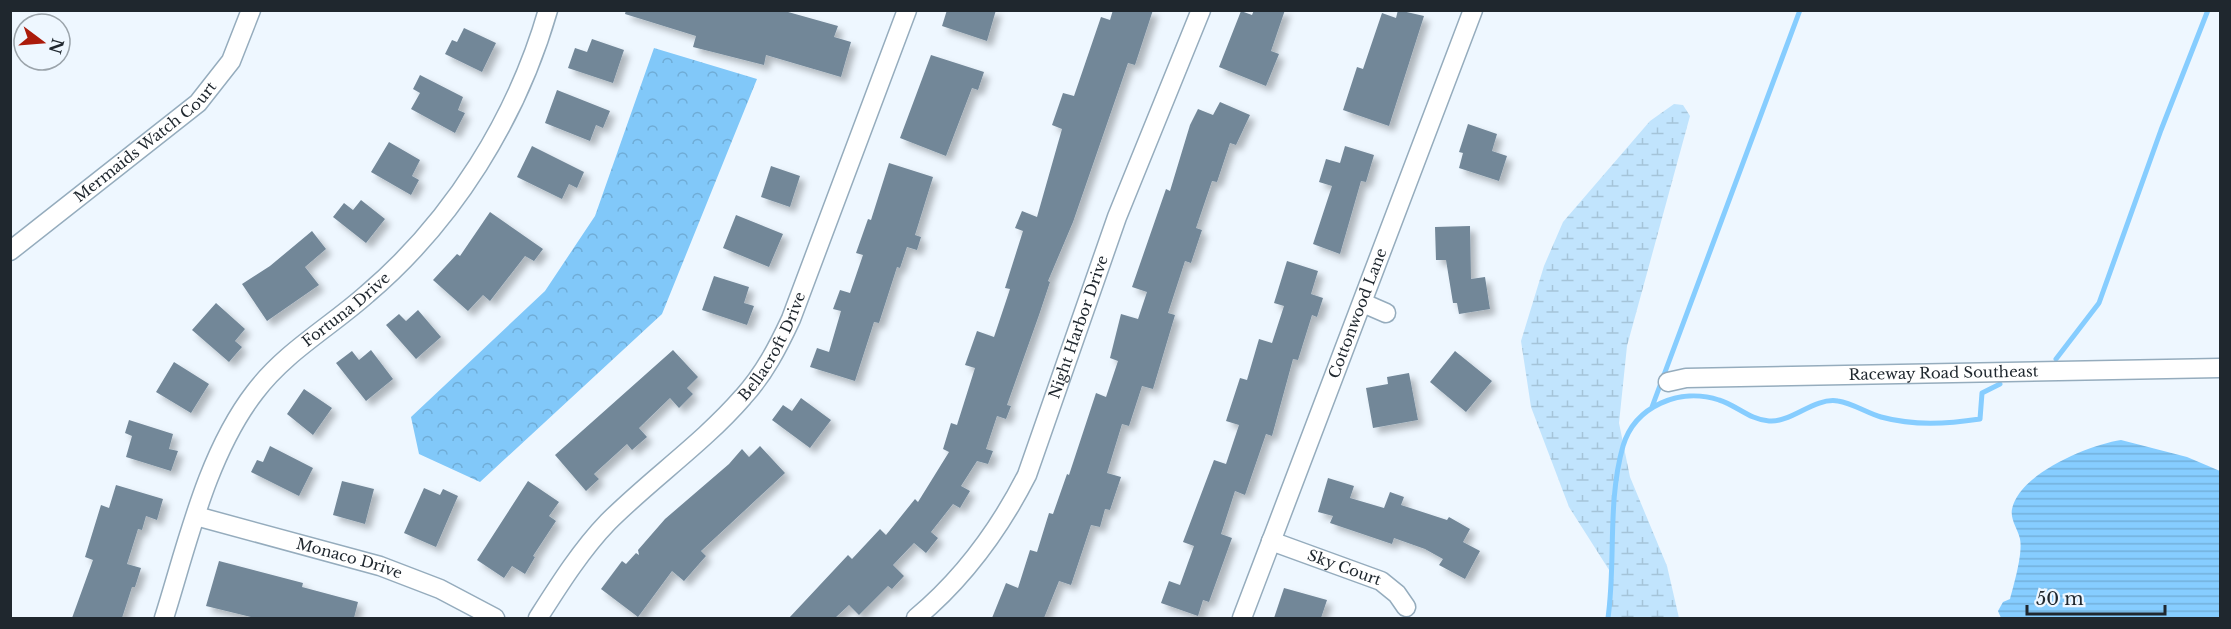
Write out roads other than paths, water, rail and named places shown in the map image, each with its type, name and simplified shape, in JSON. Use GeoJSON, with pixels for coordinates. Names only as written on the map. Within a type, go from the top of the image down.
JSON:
{"type":"FeatureCollection","features":[{"type":"Feature","properties":{"kind":"street","name":"Mermaids Watch Court"},"geometry":{"type":"LineString","coordinates":[[10,251],[198,103],[231,61],[251,10]]}},
{"type":"Feature","properties":{"kind":"street","name":"Fortuna Drive"},"geometry":{"type":"LineString","coordinates":[[164,618],[196,516],[223,445],[255,392],[295,351],[369,293],[402,262],[456,198],[480,161],[520,88],[548,10]]}},
{"type":"Feature","properties":{"kind":"street","name":"Bellacroft Drive"},"geometry":{"type":"LineString","coordinates":[[538,618],[589,544],[607,524],[721,421],[744,397],[776,350],[791,319],[907,10]]}},
{"type":"Feature","properties":{"kind":"street","name":"Night Harbor Drive"},"geometry":{"type":"LineString","coordinates":[[916,618],[974,561],[1012,506],[1027,475],[1121,206],[1201,10]]}},
{"type":"Feature","properties":{"kind":"street","name":"Cottonwood Lane"},"geometry":{"type":"LineString","coordinates":[[1242,618],[1473,10]]}},
{"type":"Feature","properties":{"kind":"street"},"geometry":{"type":"LineString","coordinates":[[1363,303],[1386,313]]}},
{"type":"Feature","properties":{"kind":"street","name":"Raceway Road Southeast"},"geometry":{"type":"LineString","coordinates":[[1668,382],[1686,378],[2220,368]]}},
{"type":"Feature","properties":{"kind":"street","name":"Monaco Drive"},"geometry":{"type":"LineString","coordinates":[[196,516],[380,566],[440,590],[495,618]]}},
{"type":"Feature","properties":{"kind":"street","name":"Sky Court"},"geometry":{"type":"LineString","coordinates":[[1271,541],[1381,581],[1397,594],[1406,608]]}},
{"type":"Feature","properties":{"kind":"waterway"},"geometry":{"type":"LineString","coordinates":[[1652,407],[1800,10]]}},
{"type":"Feature","properties":{"kind":"waterway"},"geometry":{"type":"LineString","coordinates":[[2056,359],[2099,303],[2161,130],[2208,10]]}},
{"type":"Feature","properties":{"kind":"waterway"},"geometry":{"type":"LineString","coordinates":[[1608,618],[1613,510],[1618,467],[1629,432],[1648,410],[1675,398],[1704,397],[1725,402],[1762,420],[1777,421],[1820,403],[1838,401],[1893,420],[1918,423],[1955,422],[1980,419],[1982,393],[2000,384]]}}]}
